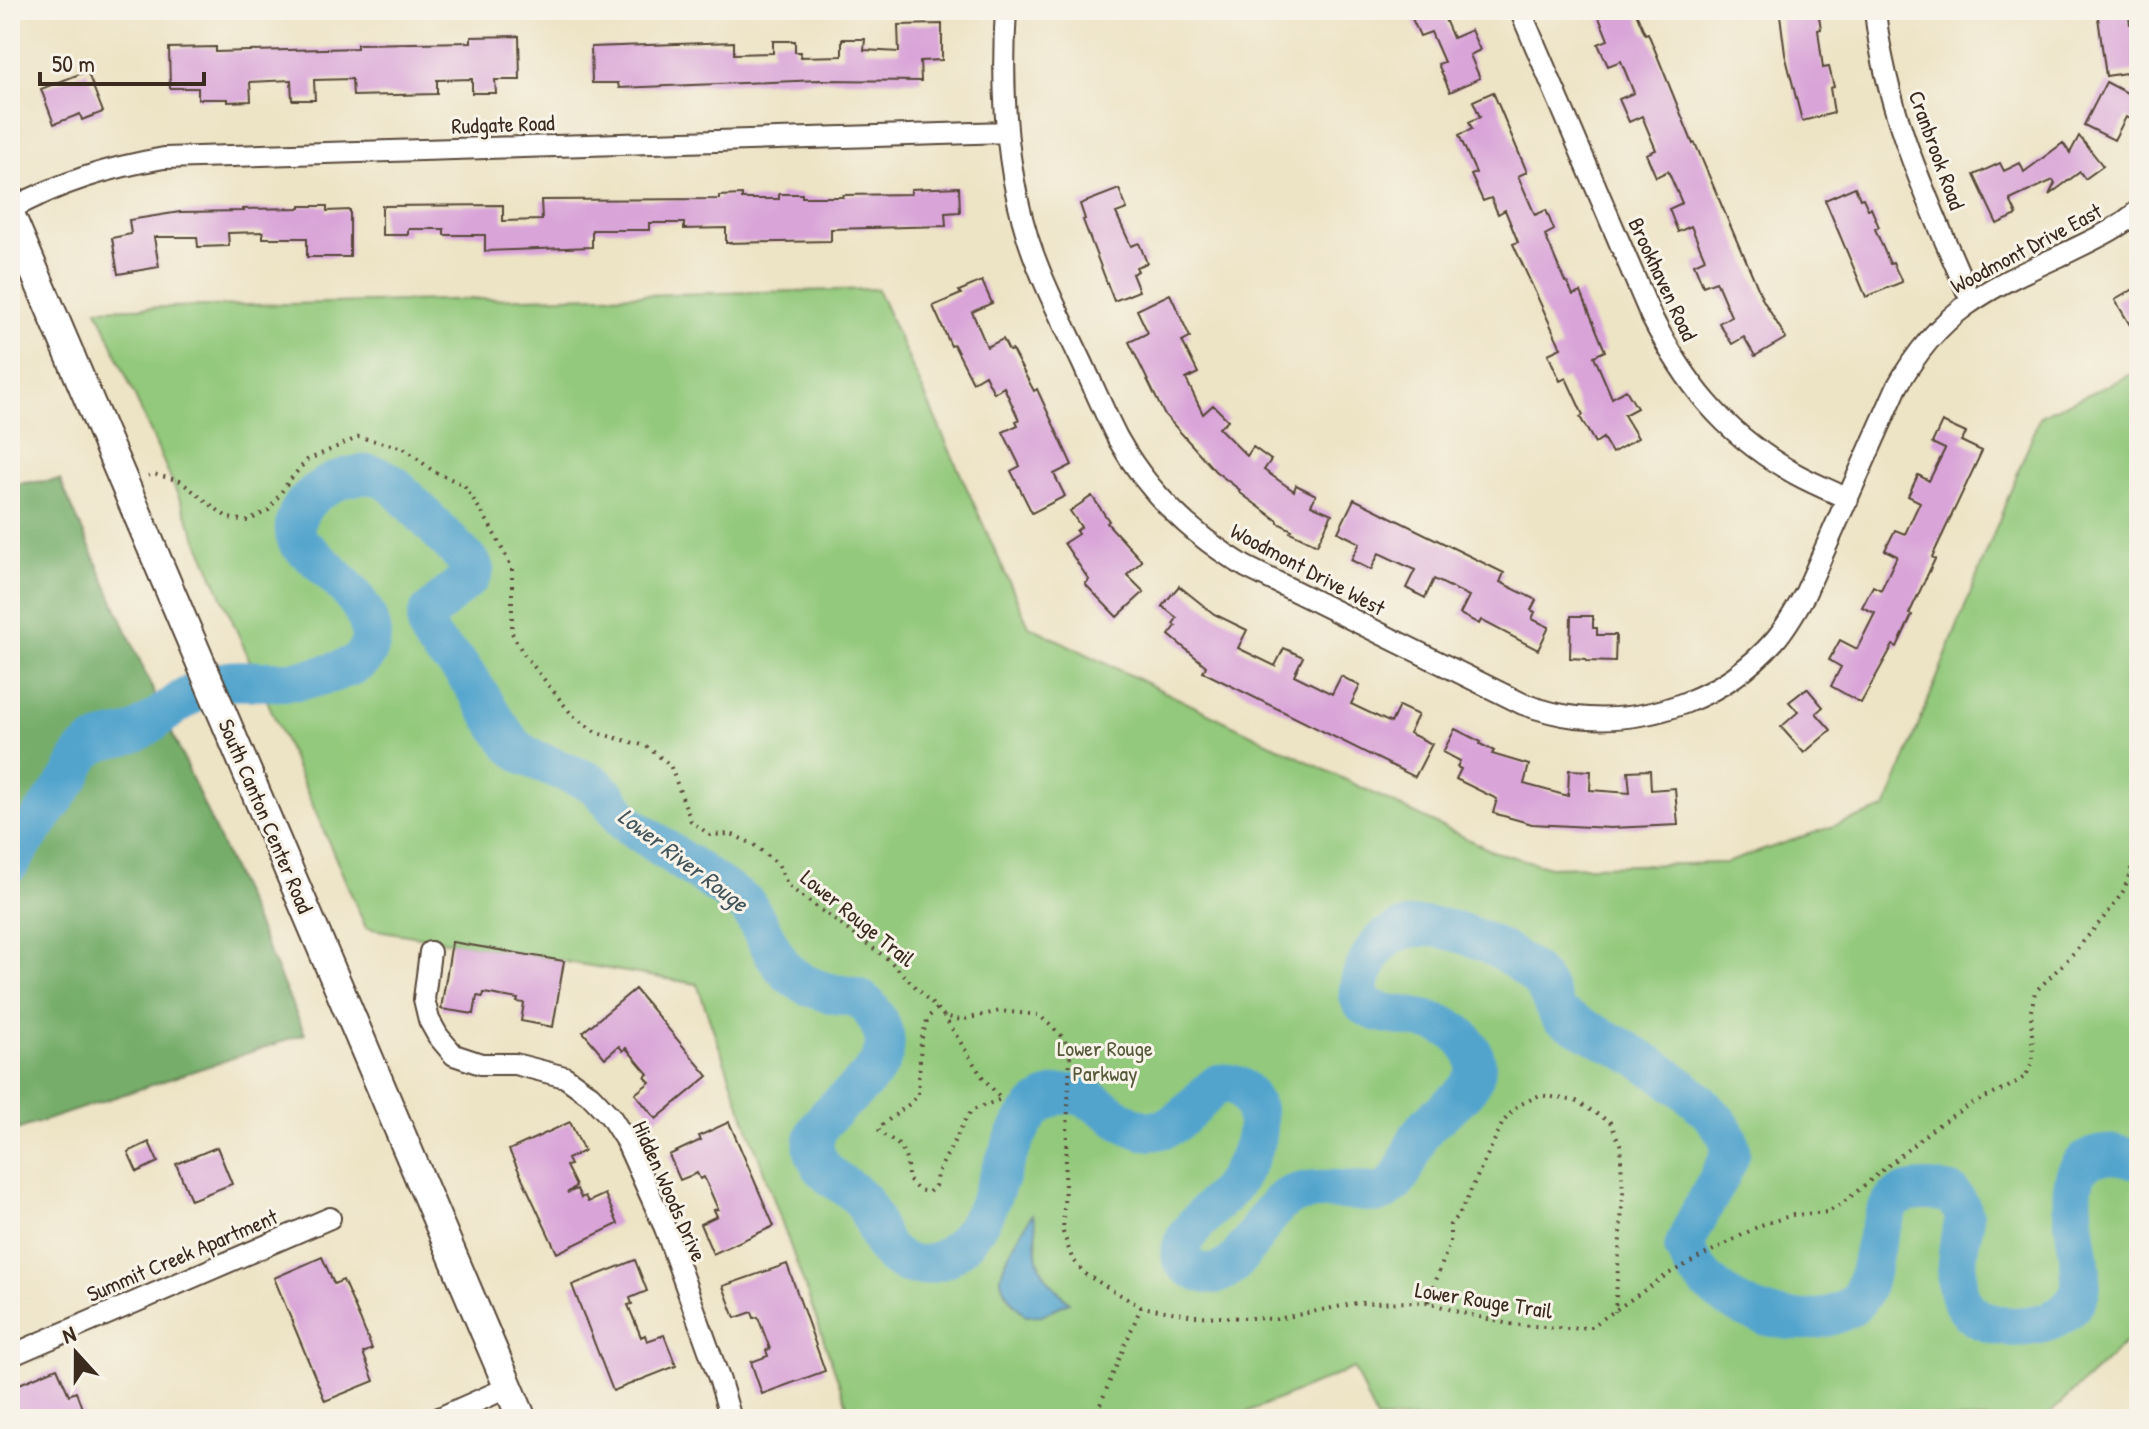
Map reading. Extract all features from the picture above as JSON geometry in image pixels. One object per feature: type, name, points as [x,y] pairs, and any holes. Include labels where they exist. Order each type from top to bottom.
[{"type":"main road","name":"South Canton Center Road","points":[[10,211],[522,1419]]},
{"type":"street","name":"Woodmont Drive West","points":[[1006,10],[1004,86],[1007,132],[1019,209],[1044,281],[1117,438],[1137,469],[1159,498],[1200,536],[1246,567],[1523,704],[1575,717],[1629,717],[1681,705],[1723,684],[1759,656],[1789,621],[1805,594],[1848,499]]},
{"type":"street","name":"Brookhaven Road","points":[[1520,10],[1670,354],[1722,420],[1788,470],[1848,499]]},
{"type":"street","name":"Cranbrook Road","points":[[1875,10],[1886,77],[1905,140],[1971,301]]},
{"type":"street","name":"Rudgate Road","points":[[10,211],[36,195],[82,176],[164,158],[1007,132]]},
{"type":"street","name":"Woodmont Drive East","points":[[1848,499],[1897,387],[1911,361],[1936,330],[1971,301],[2005,281],[2102,236],[2139,210]]},
{"type":"street","name":"Hidden Woods Drive","points":[[430,952],[424,999],[429,1020],[454,1055],[481,1064],[515,1064],[565,1077],[590,1095],[610,1116],[626,1141],[665,1228],[731,1419]]},
{"type":"street","name":"Summit Creek Apartment","points":[[10,1356],[330,1218]]},
{"type":"street","points":[[437,1419],[509,1387]]},
{"type":"path","name":"Lower Rouge Trail","points":[[126,484],[153,474],[180,481],[228,518],[248,521],[269,510],[307,460],[359,437],[404,448],[433,471],[464,485],[512,568],[512,633],[523,653],[573,716],[597,733],[646,746],[670,765],[691,821],[710,835],[731,834],[753,844],[778,864],[788,886],[889,960],[944,1016],[961,1020],[1000,1011],[1039,1015],[1064,1038],[1070,1058],[1063,1232],[1072,1258],[1085,1274],[1141,1307],[1195,1316],[1277,1319],[1357,1303],[1428,1302],[1509,1324],[1569,1329],[1591,1327],[1668,1274],[1761,1225],[1793,1215],[1828,1212],[1935,1127],[1969,1105],[2026,1076],[2033,1059],[2031,1011],[2035,992],[2111,909],[2124,890],[2139,846]]},
{"type":"path","points":[[937,1009],[928,1017],[921,1041],[918,1094],[878,1128],[882,1135],[896,1142],[904,1152],[908,1179],[918,1190],[929,1192],[935,1186],[937,1174],[967,1117],[973,1110],[1001,1099],[981,1075],[944,1016]]},
{"type":"path","points":[[1428,1302],[1450,1242],[1450,1225],[1461,1211],[1503,1122],[1517,1106],[1540,1095],[1576,1101],[1599,1115],[1610,1122],[1620,1144],[1623,1193],[1615,1312]]},
{"type":"path","points":[[1094,1419],[1141,1307]]},
{"type":"green space","name":"Lower Rouge Parkway","points":[[877,289],[1029,626],[1492,851],[1550,867],[1726,863],[1886,808],[2040,416],[2139,371],[2139,1330],[2044,1419],[1376,1419],[1354,1368],[1230,1419],[852,1419],[697,984],[366,928],[97,309]]},
{"type":"green space","points":[[60,480],[305,1034],[10,1132],[10,484]]},
{"type":"water","points":[[1032,1214],[1041,1268],[1069,1302],[1042,1315],[1026,1316],[1007,1295],[1001,1279],[1008,1256]]},
{"type":"building","points":[[1408,10],[1441,10],[1453,38],[1471,30],[1480,50],[1470,55],[1480,78],[1450,92],[1438,64],[1444,62],[1431,32],[1420,36]]},
{"type":"building","points":[[1596,10],[1635,10],[1645,34],[1648,33],[1693,144],[1763,300],[1786,338],[1755,356],[1744,337],[1732,344],[1719,323],[1731,316],[1716,281],[1703,286],[1694,264],[1705,259],[1691,226],[1678,232],[1669,209],[1682,203],[1668,171],[1656,177],[1646,154],[1656,150],[1642,116],[1629,122],[1619,99],[1634,93],[1621,61],[1608,66],[1598,44],[1608,40]]},
{"type":"building","points":[[1818,10],[1823,68],[1829,67],[1834,87],[1830,88],[1834,113],[1802,121],[1785,54],[1780,15]]},
{"type":"building","points":[[2097,10],[2128,10],[2130,24],[2139,23],[2139,45],[2136,45],[2139,71],[2106,76]]},
{"type":"building","points":[[942,24],[942,60],[920,61],[921,81],[820,80],[619,88],[618,83],[592,83],[591,47],[734,42],[734,54],[773,53],[773,41],[795,41],[795,52],[801,52],[800,57],[842,56],[842,39],[865,39],[864,50],[899,52],[898,25]]},
{"type":"building","points":[[519,36],[520,80],[495,80],[496,93],[472,93],[472,79],[437,80],[437,94],[353,96],[352,79],[314,80],[315,100],[292,100],[291,80],[250,82],[251,101],[198,99],[198,88],[170,88],[169,48],[216,47],[216,52],[357,48],[357,44],[471,42],[471,37]]},
{"type":"building","points":[[87,71],[103,112],[82,120],[80,114],[54,124],[41,89]]},
{"type":"building","points":[[2106,82],[2139,99],[2139,111],[2134,121],[2126,117],[2114,140],[2084,125]]},
{"type":"building","points":[[1493,92],[1527,172],[1518,176],[1535,215],[1546,210],[1554,230],[1545,235],[1573,295],[1581,292],[1605,351],[1594,356],[1612,398],[1626,390],[1637,408],[1624,415],[1638,438],[1612,453],[1603,438],[1595,443],[1580,417],[1583,415],[1566,378],[1560,381],[1548,354],[1561,348],[1513,244],[1518,242],[1505,210],[1498,214],[1491,198],[1483,201],[1471,175],[1476,173],[1459,135],[1472,129],[1469,122],[1480,117],[1473,101]]},
{"type":"building","points":[[2079,136],[2103,166],[2085,179],[2080,172],[2049,195],[2055,183],[2053,180],[2010,200],[2017,215],[1997,224],[1974,175],[2000,163],[2004,171],[2020,163],[2024,172],[2063,143],[2070,153]]},
{"type":"building","points":[[959,187],[960,212],[945,213],[946,226],[831,229],[831,241],[726,243],[726,228],[684,229],[684,223],[649,223],[649,230],[592,230],[592,247],[485,251],[485,235],[444,235],[444,229],[408,229],[408,235],[382,235],[382,206],[503,205],[503,221],[542,220],[541,200],[719,199],[719,196],[742,195],[742,199],[779,199],[779,194],[843,197],[911,194],[911,189]]},
{"type":"building","points":[[1855,187],[1860,199],[1863,198],[1868,209],[1871,208],[1879,227],[1875,229],[1890,264],[1893,263],[1902,282],[1866,297],[1825,200]]},
{"type":"building","points":[[1119,189],[1127,209],[1116,213],[1131,246],[1139,243],[1147,263],[1136,267],[1138,271],[1132,274],[1139,291],[1114,301],[1083,220],[1080,204]]},
{"type":"building","points":[[327,206],[327,211],[350,210],[350,257],[307,257],[307,238],[263,238],[263,232],[228,233],[229,246],[198,247],[197,237],[154,237],[159,267],[118,274],[112,238],[131,234],[129,220],[180,212]]},
{"type":"building","points":[[982,281],[992,303],[972,312],[987,347],[1003,339],[1009,351],[1012,350],[1034,391],[1037,389],[1072,465],[1054,474],[1065,496],[1032,513],[1011,471],[1020,466],[1003,432],[1018,425],[1016,421],[1019,420],[1004,387],[994,393],[985,375],[973,382],[954,345],[951,346],[933,306]]},
{"type":"building","points":[[2139,286],[2139,340],[2115,300]]},
{"type":"building","points":[[1170,294],[1190,337],[1182,341],[1198,373],[1186,379],[1203,414],[1213,405],[1228,420],[1219,428],[1247,456],[1253,447],[1271,460],[1264,470],[1294,491],[1296,485],[1316,495],[1311,505],[1332,514],[1317,545],[1290,532],[1292,530],[1278,523],[1239,492],[1215,471],[1164,414],[1129,342],[1148,333],[1137,310]]},
{"type":"building","points":[[1942,422],[1966,433],[1961,441],[1982,451],[1932,557],[1935,559],[1897,647],[1893,645],[1861,703],[1831,686],[1841,667],[1829,660],[1840,640],[1857,649],[1875,613],[1862,607],[1873,586],[1881,590],[1897,556],[1885,550],[1895,530],[1905,534],[1920,502],[1908,496],[1918,475],[1929,481],[1945,449],[1932,443]]},
{"type":"building","points":[[1092,496],[1109,521],[1107,523],[1142,561],[1127,575],[1144,592],[1117,617],[1085,584],[1089,580],[1064,543],[1078,534],[1076,531],[1081,527],[1070,511]]},
{"type":"building","points":[[1354,499],[1504,573],[1500,582],[1536,600],[1531,610],[1535,612],[1532,619],[1549,627],[1538,650],[1481,620],[1479,624],[1460,614],[1469,596],[1434,579],[1425,598],[1406,588],[1415,570],[1379,553],[1371,570],[1351,560],[1360,543],[1338,532]]},
{"type":"building","points":[[1179,586],[1214,614],[1247,630],[1238,648],[1275,666],[1284,648],[1303,657],[1294,675],[1332,694],[1341,676],[1360,686],[1351,704],[1391,723],[1399,706],[1418,715],[1409,733],[1432,744],[1415,777],[1203,672],[1206,666],[1169,635],[1176,626],[1173,624],[1177,618],[1162,606]]},
{"type":"building","points":[[1571,616],[1593,616],[1593,628],[1597,628],[1597,635],[1616,635],[1615,662],[1570,658]]},
{"type":"building","points":[[1807,688],[1823,707],[1816,713],[1831,730],[1804,753],[1781,727],[1798,712],[1789,702]]},
{"type":"building","points":[[1455,729],[1481,742],[1494,751],[1492,754],[1529,765],[1524,784],[1568,796],[1569,770],[1591,771],[1590,790],[1630,793],[1628,771],[1650,770],[1651,790],[1675,788],[1678,825],[1610,828],[1532,824],[1493,813],[1497,799],[1456,779],[1461,769],[1457,767],[1460,761],[1443,752]]},
{"type":"building","points":[[452,942],[564,961],[553,1027],[521,1021],[524,1003],[517,1002],[518,999],[484,993],[483,997],[477,996],[474,1014],[441,1009]]},
{"type":"building","points":[[635,989],[708,1076],[656,1119],[635,1094],[650,1082],[645,1077],[648,1074],[626,1048],[623,1051],[619,1046],[605,1058],[583,1032]]},
{"type":"building","points":[[570,1122],[584,1151],[567,1159],[570,1165],[566,1166],[576,1186],[567,1193],[577,1189],[581,1198],[585,1196],[588,1202],[605,1194],[618,1224],[557,1253],[509,1150]]},
{"type":"building","points":[[729,1122],[774,1226],[713,1254],[700,1224],[717,1216],[714,1210],[718,1209],[704,1177],[700,1179],[697,1173],[680,1180],[669,1155]]},
{"type":"building","points":[[149,1142],[158,1162],[137,1172],[128,1152]]},
{"type":"building","points":[[217,1147],[232,1184],[191,1200],[176,1164]]},
{"type":"building","points":[[322,1257],[334,1284],[343,1280],[360,1319],[372,1349],[363,1353],[374,1381],[325,1401],[274,1278]]},
{"type":"building","points":[[635,1260],[647,1291],[630,1298],[632,1304],[628,1305],[641,1337],[645,1335],[647,1341],[664,1335],[676,1366],[613,1391],[572,1285]]},
{"type":"building","points":[[787,1264],[825,1371],[762,1394],[751,1362],[768,1356],[766,1350],[770,1349],[758,1317],[754,1318],[752,1312],[735,1318],[723,1286]]},
{"type":"building","points":[[57,1368],[69,1395],[76,1392],[86,1419],[21,1419],[10,1388]]},
{"type":"waterway","name":"Lower River Rouge","points":[[10,863],[70,778],[82,755],[95,744],[134,733],[193,693],[212,684],[234,680],[308,679],[347,668],[363,658],[371,637],[368,621],[349,590],[297,541],[295,527],[306,503],[329,484],[344,478],[371,475],[394,485],[472,565],[474,570],[471,576],[429,613],[428,628],[436,645],[465,673],[515,747],[528,757],[593,783],[625,822],[746,904],[778,960],[796,979],[829,993],[859,999],[872,1011],[881,1027],[885,1047],[879,1064],[821,1124],[814,1139],[816,1156],[830,1175],[865,1204],[884,1245],[903,1262],[917,1265],[932,1263],[946,1257],[964,1242],[983,1215],[1023,1124],[1040,1104],[1059,1095],[1075,1094],[1090,1099],[1131,1126],[1146,1130],[1162,1129],[1178,1121],[1218,1084],[1236,1086],[1246,1093],[1257,1120],[1250,1155],[1231,1187],[1190,1231],[1183,1244],[1181,1255],[1187,1265],[1203,1273],[1216,1274],[1228,1268],[1278,1205],[1288,1197],[1320,1190],[1379,1193],[1387,1189],[1404,1169],[1425,1128],[1469,1086],[1476,1067],[1471,1050],[1457,1033],[1426,1020],[1378,1011],[1367,1007],[1360,999],[1363,973],[1385,939],[1405,930],[1428,927],[1478,939],[1502,951],[1542,983],[1560,1016],[1650,1065],[1706,1108],[1720,1124],[1728,1140],[1730,1154],[1684,1248],[1706,1280],[1720,1292],[1736,1303],[1771,1317],[1809,1320],[1848,1308],[1858,1299],[1865,1286],[1877,1238],[1890,1205],[1906,1194],[1929,1191],[1951,1194],[1963,1212],[1957,1267],[1963,1304],[1982,1320],[1998,1325],[2013,1327],[2044,1323],[2068,1309],[2080,1290],[2072,1194],[2075,1177],[2083,1163],[2109,1155],[2139,1161]]}]
